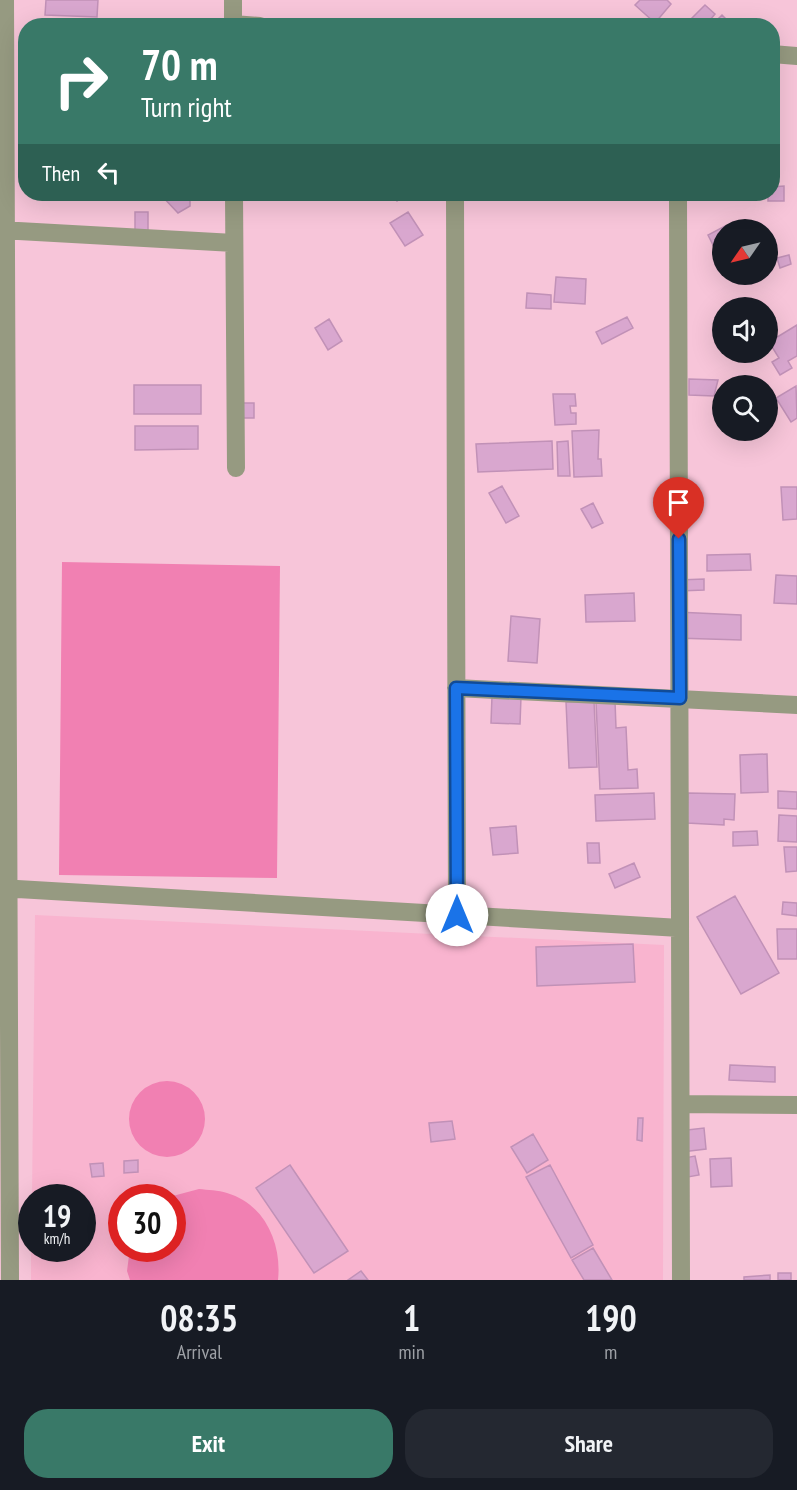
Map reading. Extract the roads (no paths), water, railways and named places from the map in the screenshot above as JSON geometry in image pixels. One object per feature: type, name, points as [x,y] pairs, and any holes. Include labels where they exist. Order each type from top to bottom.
[{"type":"street","points":[[5,0],[4,888],[10,1280]]},
{"type":"street","points":[[232,0],[233,18]]},
{"type":"street","points":[[780,55],[797,56]]},
{"type":"street","points":[[234,201],[236,468]]},
{"type":"street","points":[[455,201],[457,915]]},
{"type":"street","points":[[678,201],[681,1280]]},
{"type":"street","points":[[3,231],[234,243]]},
{"type":"street","points":[[456,688],[797,705]]},
{"type":"street","points":[[4,888],[680,928]]},
{"type":"street","points":[[681,1104],[797,1105]]}]
